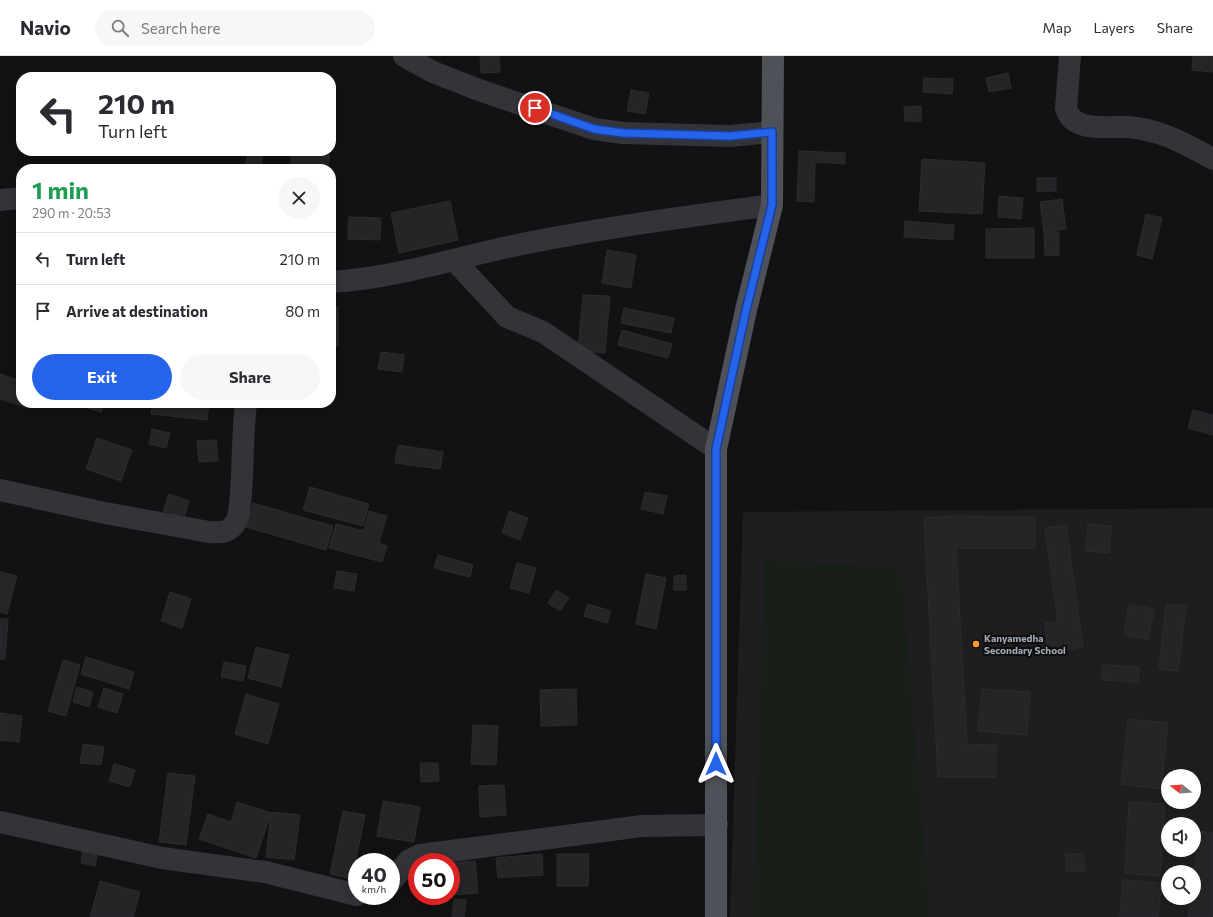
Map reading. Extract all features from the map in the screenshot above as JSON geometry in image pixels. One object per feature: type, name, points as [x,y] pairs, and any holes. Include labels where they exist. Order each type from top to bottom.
[{"type":"main road","points":[[716,917],[716,449],[746,310],[772,205],[773,56]]},
{"type":"street","points":[[404,56],[433,72],[479,90],[594,129],[623,133],[730,136],[772,132]]},
{"type":"street","points":[[1070,56],[1066,108],[1067,114],[1076,121],[1086,126],[1129,127],[1163,134],[1192,147],[1213,160]]},
{"type":"street","points":[[0,200],[16,198]]},
{"type":"street","points":[[336,282],[381,277],[526,244],[652,221],[772,205]]},
{"type":"street","points":[[454,260],[507,317],[542,332],[716,449]]},
{"type":"street","points":[[0,490],[105,513],[208,532],[222,533],[228,530],[237,519],[241,494],[245,408]]},
{"type":"street","points":[[0,822],[162,858],[265,872],[348,893]]},
{"type":"street","points":[[400,871],[409,860],[420,855],[642,826],[717,825]]},
{"type":"shaded area","name":"Kanyamedha Secondary School","points":[[1213,508],[1213,861],[1211,917],[730,917],[743,512]]},
{"type":"shaded area","points":[[765,560],[901,568],[930,917],[753,917]]},
{"type":"building","points":[[480,56],[499,56],[500,72],[481,73]]},
{"type":"building","points":[[1193,56],[1213,56],[1213,72],[1192,70]]},
{"type":"building","points":[[1008,73],[1011,88],[989,92],[986,78]]},
{"type":"building","points":[[924,78],[953,79],[952,94],[923,92]]},
{"type":"building","points":[[631,90],[649,93],[645,114],[627,111]]},
{"type":"building","points":[[921,106],[921,121],[905,121],[904,107]]},
{"type":"building","points":[[799,151],[845,153],[845,164],[815,162],[814,202],[797,201]]},
{"type":"building","points":[[248,156],[263,156],[261,164],[245,164]]},
{"type":"building","points":[[292,156],[329,156],[328,164],[291,164]]},
{"type":"building","points":[[922,159],[985,163],[982,214],[919,211]]},
{"type":"building","points":[[1037,178],[1056,178],[1056,191],[1037,191]]},
{"type":"building","points":[[999,196],[1023,198],[1021,219],[998,217]]},
{"type":"building","points":[[1062,199],[1066,229],[1044,232],[1040,202]]},
{"type":"building","points":[[450,201],[458,240],[399,253],[391,213]]},
{"type":"building","points":[[1146,214],[1162,218],[1152,259],[1137,255]]},
{"type":"building","points":[[349,217],[381,218],[380,240],[348,239]]},
{"type":"building","points":[[905,221],[954,225],[953,240],[904,237]]},
{"type":"building","points":[[1034,228],[1034,258],[986,258],[986,229]]},
{"type":"building","points":[[1044,232],[1059,232],[1059,255],[1045,256]]},
{"type":"building","points":[[607,250],[636,255],[631,288],[602,283]]},
{"type":"building","points":[[583,295],[610,296],[605,353],[578,351]]},
{"type":"building","points":[[336,307],[338,307],[338,346],[336,346]]},
{"type":"building","points":[[624,308],[674,318],[671,333],[621,323]]},
{"type":"building","points":[[622,330],[672,344],[668,358],[618,345]]},
{"type":"building","points":[[381,352],[404,355],[402,372],[378,369]]},
{"type":"building","points":[[0,374],[16,379],[16,404],[0,399]]},
{"type":"building","points":[[88,408],[102,408],[101,412]]},
{"type":"building","points":[[152,408],[208,408],[207,420],[151,414]]},
{"type":"building","points":[[1193,410],[1213,415],[1213,435],[1188,428]]},
{"type":"building","points":[[152,429],[170,433],[166,448],[149,444]]},
{"type":"building","points":[[97,438],[132,450],[121,481],[86,469]]},
{"type":"building","points":[[216,440],[218,461],[199,462],[197,441]]},
{"type":"building","points":[[398,445],[443,452],[440,469],[395,463]]},
{"type":"building","points":[[310,487],[369,504],[363,526],[303,510]]},
{"type":"building","points":[[645,492],[667,496],[663,514],[641,509]]},
{"type":"building","points":[[169,494],[189,501],[184,518],[163,511]]},
{"type":"building","points":[[253,503],[333,526],[326,550],[246,527]]},
{"type":"building","points":[[369,511],[387,516],[379,543],[387,546],[382,562],[329,548],[336,524],[364,531]]},
{"type":"building","points":[[509,511],[528,518],[520,540],[502,533]]},
{"type":"building","points":[[954,516],[1035,517],[1035,548],[956,548],[967,745],[996,744],[996,777],[938,777],[924,518]]},
{"type":"building","points":[[1088,524],[1111,526],[1109,553],[1086,551]]},
{"type":"building","points":[[1066,525],[1083,647],[1048,652],[1045,623],[1058,622],[1045,528]]},
{"type":"building","points":[[438,555],[473,565],[470,577],[434,568]]},
{"type":"building","points":[[517,563],[536,568],[529,593],[510,588]]},
{"type":"building","points":[[337,571],[357,574],[354,591],[334,588]]},
{"type":"building","points":[[0,572],[17,576],[7,614],[0,612]]},
{"type":"building","points":[[646,574],[666,578],[656,629],[636,624]]},
{"type":"building","points":[[686,575],[686,590],[674,590],[674,576]]},
{"type":"building","points":[[556,590],[569,598],[560,611],[548,603]]},
{"type":"building","points":[[170,592],[191,599],[182,628],[161,621]]},
{"type":"building","points":[[588,604],[611,611],[607,623],[584,616]]},
{"type":"building","points":[[1166,604],[1186,606],[1178,671],[1159,669]]},
{"type":"building","points":[[1129,605],[1154,609],[1148,639],[1124,635]]},
{"type":"building","points":[[0,619],[8,619],[5,659],[0,659]]},
{"type":"building","points":[[256,647],[289,655],[281,687],[248,678]]},
{"type":"building","points":[[86,657],[134,672],[129,689],[81,674]]},
{"type":"building","points":[[63,660],[80,665],[66,716],[48,711]]},
{"type":"building","points":[[224,662],[246,666],[243,681],[221,677]]},
{"type":"building","points":[[1103,665],[1139,667],[1138,682],[1102,680]]},
{"type":"building","points":[[77,687],[93,692],[89,707],[73,702]]},
{"type":"building","points":[[104,688],[123,694],[117,713],[98,707]]},
{"type":"building","points":[[576,689],[577,725],[541,726],[540,690]]},
{"type":"building","points":[[982,689],[1030,692],[1027,735],[978,731]]},
{"type":"building","points":[[246,694],[279,704],[268,744],[235,734]]},
{"type":"building","points":[[0,713],[22,716],[19,742],[0,740]]},
{"type":"building","points":[[1128,719],[1168,723],[1163,769],[1161,769],[1161,789],[1121,784]]},
{"type":"building","points":[[473,725],[498,726],[496,765],[471,764]]},
{"type":"building","points":[[83,744],[104,747],[101,765],[80,763]]},
{"type":"building","points":[[420,763],[438,763],[439,781],[421,782]]},
{"type":"building","points":[[114,764],[135,770],[130,787],[109,781]]},
{"type":"building","points":[[168,773],[195,776],[186,845],[159,842]]},
{"type":"building","points":[[504,785],[506,815],[480,817],[479,786]]},
{"type":"building","points":[[383,801],[420,807],[414,842],[377,836]]},
{"type":"building","points":[[237,802],[271,813],[256,858],[199,839],[208,814],[231,822]]},
{"type":"building","points":[[1129,802],[1161,804],[1161,809],[1165,809],[1164,817],[1161,817],[1160,876],[1125,873]]},
{"type":"building","points":[[343,811],[365,815],[357,853],[348,853],[348,878],[330,874]]},
{"type":"building","points":[[271,812],[300,815],[294,860],[266,857]]},
{"type":"building","points":[[1201,831],[1213,833],[1213,917],[1188,917],[1190,905],[1201,905],[1201,865],[1195,865],[1196,857],[1201,857]]},
{"type":"building","points":[[83,849],[98,851],[95,866],[81,863]]},
{"type":"building","points":[[542,854],[543,875],[498,878],[496,858]]},
{"type":"building","points":[[557,854],[589,854],[588,886],[557,886]]},
{"type":"building","points":[[1066,854],[1084,854],[1084,871],[1066,871]]},
{"type":"building","points":[[475,861],[478,893],[460,894],[460,862]]},
{"type":"building","points":[[1123,880],[1161,883],[1158,917],[1120,917]]},
{"type":"building","points":[[100,881],[140,892],[133,917],[90,917]]},
{"type":"building","points":[[460,900],[466,900],[464,917],[452,917],[453,905],[460,905]]},
{"type":"place","name":"Kanyamedha Secondary School","points":[[976,644]]},
{"type":"route","points":[[535,108],[594,129],[623,133],[730,136],[772,132],[772,205],[746,310],[716,449],[716,764]]}]
